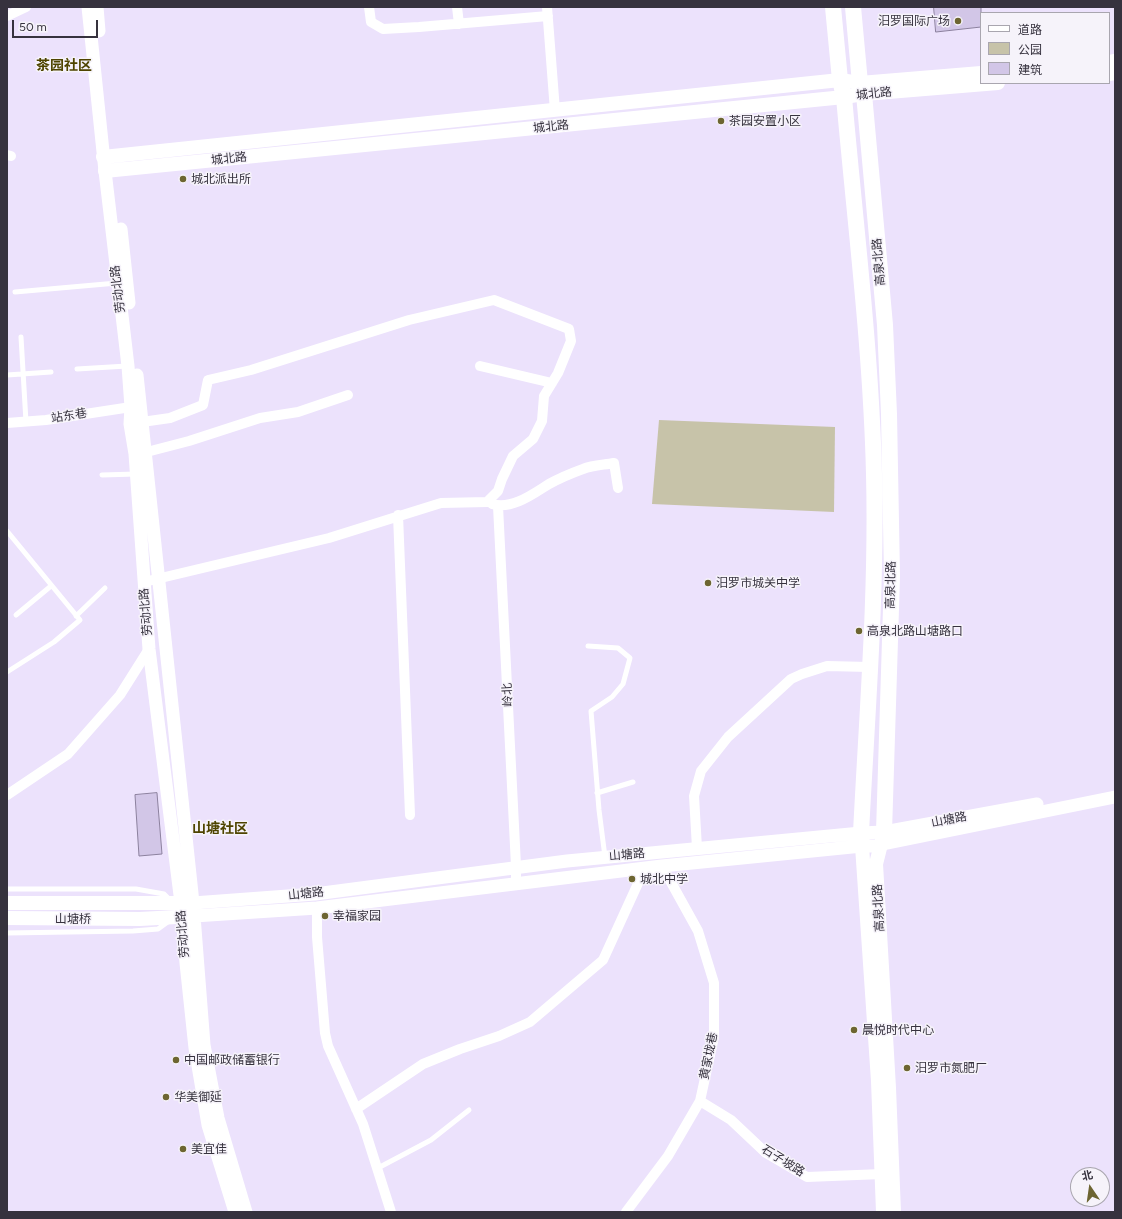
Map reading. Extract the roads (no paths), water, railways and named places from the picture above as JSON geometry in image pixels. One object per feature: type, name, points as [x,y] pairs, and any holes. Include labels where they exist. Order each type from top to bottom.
[{"type":"main road","name":"高泉北路","points":[[833,7],[840,80],[844,97],[869,376],[873,465],[875,564],[862,839],[878,1081],[883,1212]]},
{"type":"main road","name":"高泉北路","points":[[853,7],[885,325],[889,414],[892,576],[882,839],[876,864],[889,1088],[894,1212]]},
{"type":"main road","name":"城北路","points":[[109,171],[844,97],[862,88],[980,73]]},
{"type":"main road","name":"城北路","points":[[108,157],[840,80],[862,88],[980,84]]},
{"type":"main road","name":"山塘桥","points":[[7,903],[138,903]]},
{"type":"main road","name":"山塘路","points":[[138,903],[183,910]]},
{"type":"main road","name":"山塘路","points":[[140,919],[183,910]]},
{"type":"main road","name":"山塘桥","points":[[7,918],[140,919]]},
{"type":"street","points":[[7,16],[26,7]]},
{"type":"street","name":"劳动北路","points":[[88,7],[108,157]]},
{"type":"street","name":"劳动北路","points":[[97,7],[105,96],[117,283],[128,366],[131,407],[136,423]]},
{"type":"street","points":[[369,7],[371,22],[384,29],[459,24],[548,11],[555,111]]},
{"type":"street","points":[[457,7],[459,24]]},
{"type":"street","name":"劳动北路","points":[[109,171],[136,423],[158,578],[195,1048],[207,1117],[235,1212]]},
{"type":"street","points":[[136,423],[170,418],[203,405],[208,380],[251,370],[409,320],[494,300],[568,329],[571,341],[558,373],[544,396],[542,421],[533,439],[514,456],[502,479],[498,491],[486,502]]},
{"type":"street","points":[[480,366],[552,383]]},
{"type":"street","points":[[141,453],[189,441],[260,418],[298,412],[348,395]]},
{"type":"street","name":"站东巷","points":[[7,423],[46,420],[131,407]]},
{"type":"street","name":"劳动北路","points":[[141,453],[137,474],[149,649],[183,910],[204,1045],[218,1118],[246,1212]]},
{"type":"street","points":[[144,582],[329,538],[398,515],[441,503],[486,502],[498,506],[506,505],[530,496],[550,484],[585,468],[614,463],[618,488]]},
{"type":"street","name":"岭北","points":[[498,506],[516,884]]},
{"type":"street","points":[[398,515],[410,815]]},
{"type":"street","points":[[7,795],[68,754],[120,695],[149,649]]},
{"type":"street","points":[[697,848],[694,796],[701,771],[728,737],[791,679],[827,666],[870,667]]},
{"type":"street","name":"山塘路","points":[[882,839],[1115,789]]},
{"type":"street","name":"山塘路","points":[[183,910],[315,894],[516,866],[697,848],[882,839],[1115,797]]},
{"type":"street","name":"山塘路","points":[[183,910],[317,908],[662,866],[862,839]]},
{"type":"street","name":"黄家垅巷","points":[[626,1212],[668,1156],[700,1101],[714,1037],[714,983],[698,931],[662,866]]},
{"type":"street","points":[[356,1109],[423,1064],[460,1049],[499,1036],[530,1022],[536,1017],[603,960],[645,868]]},
{"type":"street","points":[[317,908],[317,937],[325,1033],[328,1046],[364,1124],[391,1212]]},
{"type":"street","name":"石子坡路","points":[[700,1101],[731,1120],[766,1153],[807,1176],[882,1174]]},
{"type":"lane","points":[[15,292],[117,283]]},
{"type":"lane","points":[[21,337],[26,422]]},
{"type":"lane","points":[[77,369],[128,366]]},
{"type":"lane","points":[[7,375],[52,372]]},
{"type":"lane","points":[[102,475],[137,474]]},
{"type":"lane","points":[[7,531],[80,620],[54,642],[7,672]]},
{"type":"lane","points":[[16,615],[52,586]]},
{"type":"lane","points":[[76,616],[105,588]]},
{"type":"lane","points":[[588,646],[618,648],[630,658],[623,684],[612,697],[591,712],[597,793],[605,857]]},
{"type":"lane","points":[[597,793],[633,782]]},
{"type":"lane","points":[[7,889],[136,889],[164,894],[183,910],[158,929],[133,931],[7,933]]},
{"type":"lane","points":[[378,1168],[431,1140],[470,1110]]},
{"type":"place","name":"汨罗国际广场","points":[[958,21]]},
{"type":"place","name":"茶园安置小区","points":[[721,121]]},
{"type":"place","name":"城北派出所","points":[[183,179]]},
{"type":"place","name":"汨罗市城关中学","points":[[708,583]]},
{"type":"place","name":"高泉北路山塘路口","points":[[859,631]]},
{"type":"place","name":"城北中学","points":[[632,879]]},
{"type":"place","name":"幸福家园","points":[[325,916]]},
{"type":"place","name":"晨悦时代中心","points":[[854,1030]]},
{"type":"place","name":"中国邮政储蓄银行","points":[[176,1060]]},
{"type":"place","name":"汨罗市氮肥厂","points":[[907,1068]]},
{"type":"place","name":"华美御延","points":[[166,1097]]},
{"type":"place","name":"美宜佳","points":[[183,1149]]},
{"type":"district","name":"茶园社区","points":[[64,66]]},
{"type":"district","name":"山塘社区","points":[[220,829]]}]
